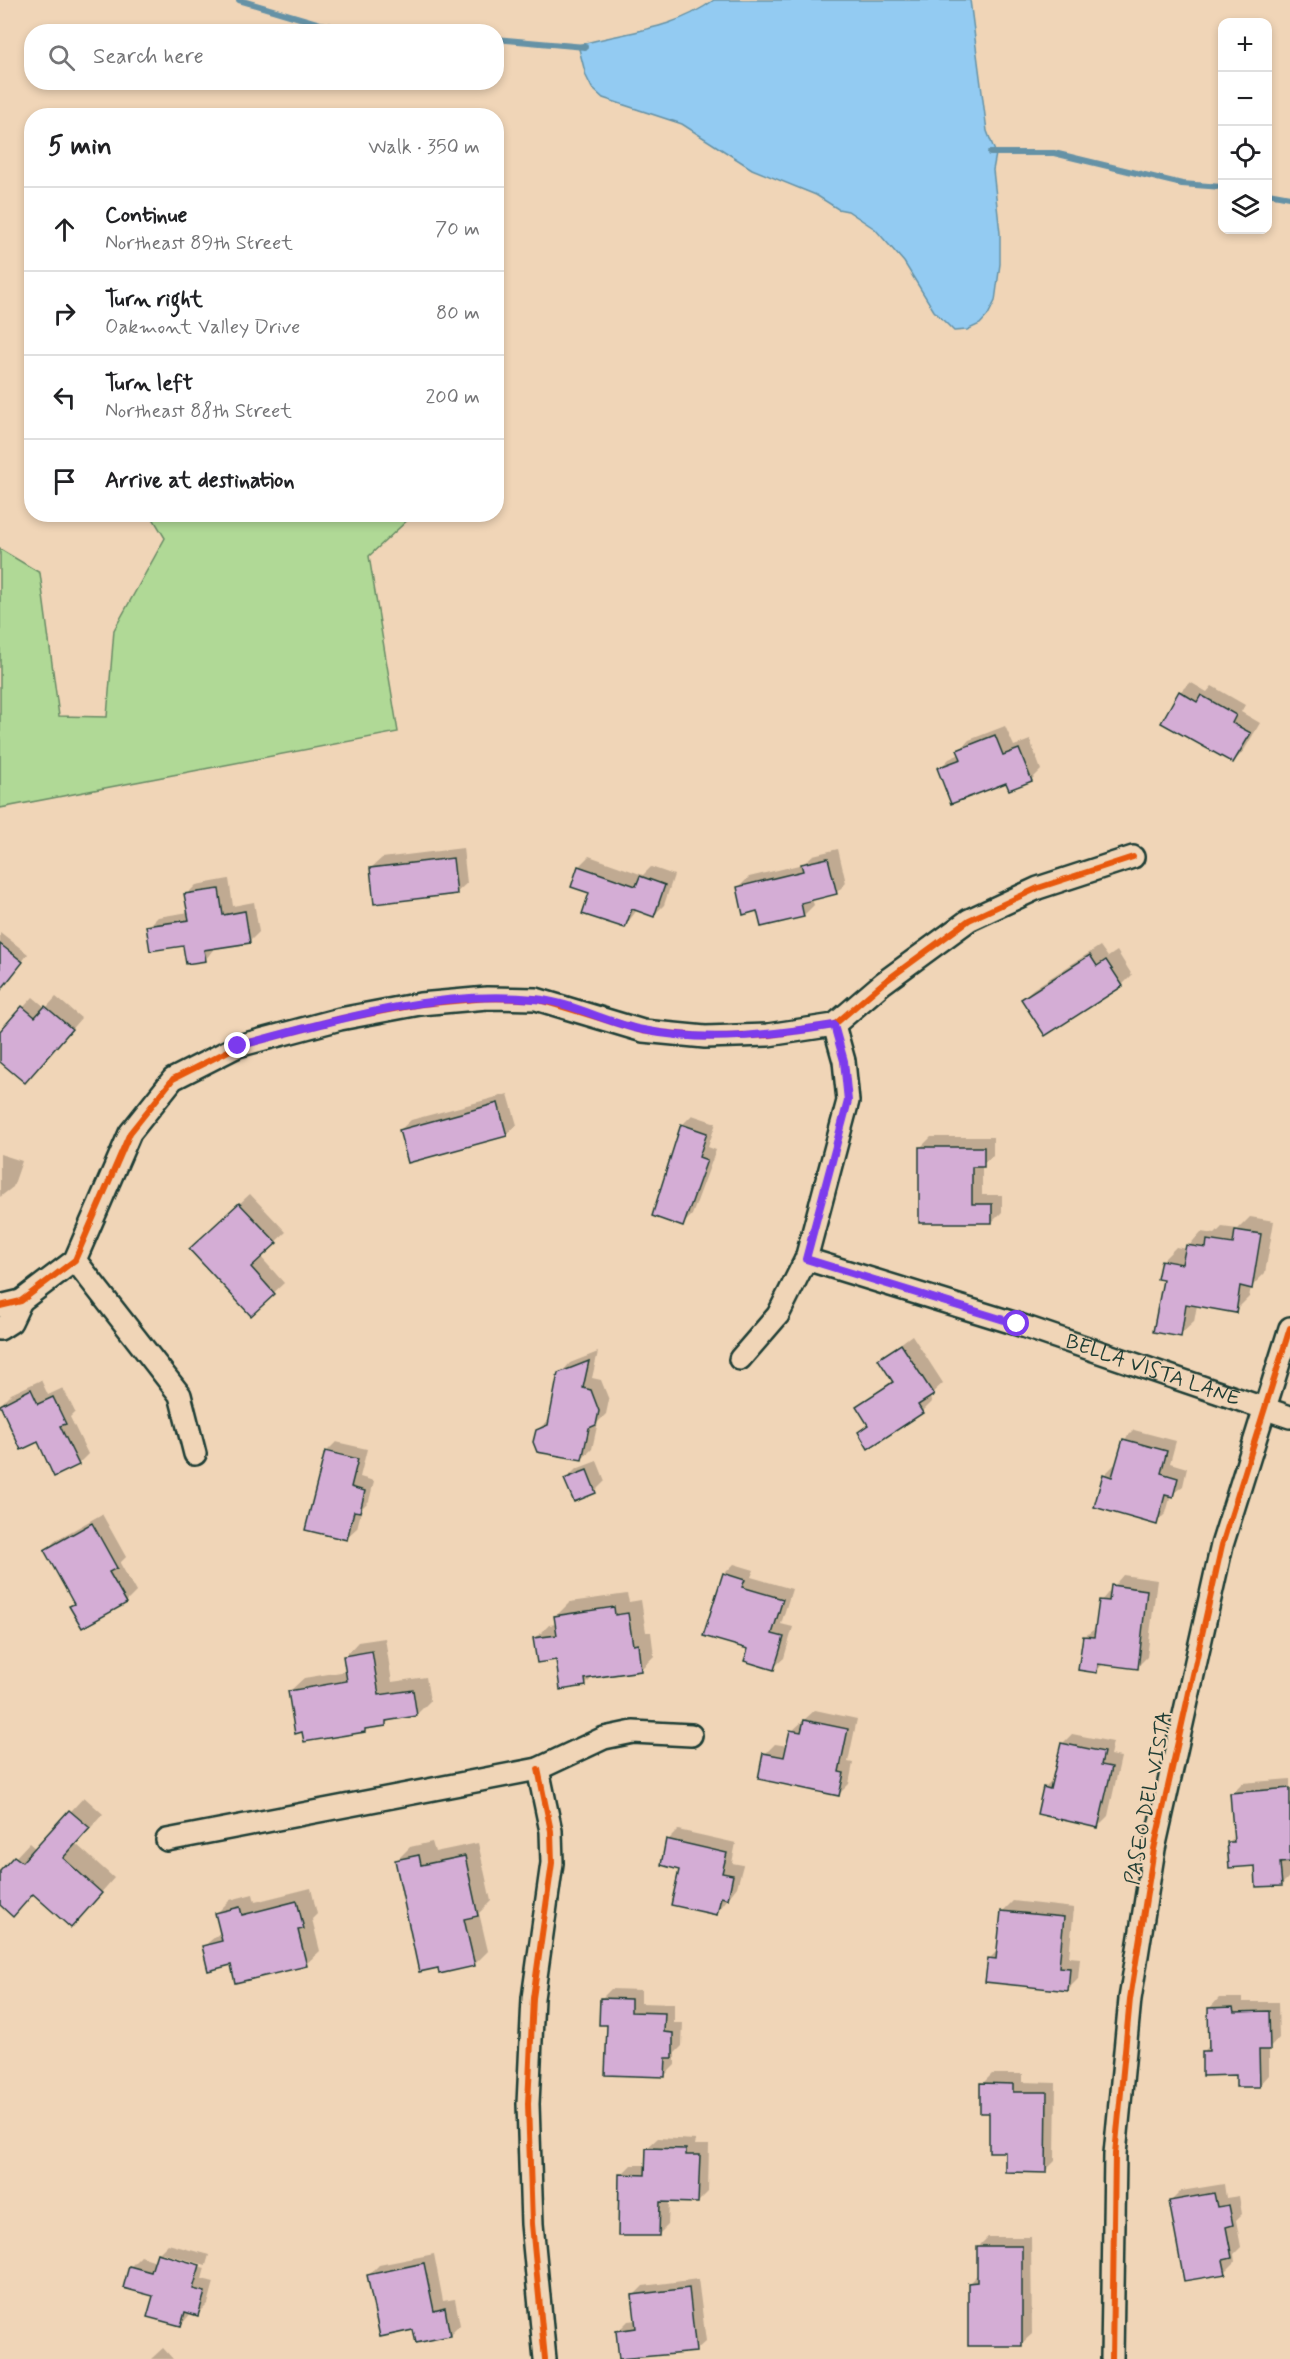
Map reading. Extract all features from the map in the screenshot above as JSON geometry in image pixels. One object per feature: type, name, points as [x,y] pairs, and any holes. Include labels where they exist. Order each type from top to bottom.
[{"type":"street","points":[[0,1306],[21,1300],[75,1260],[130,1133],[174,1080],[238,1046],[340,1019],[420,1004],[487,998],[536,999],[643,1030],[705,1037],[768,1035],[834,1025],[883,984],[969,920],[1038,888],[1133,857]]},
{"type":"street","points":[[740,1359],[778,1315],[806,1259],[848,1101],[844,1061],[834,1025]]},
{"type":"street","name":"BELLA VISTA LANE","points":[[806,1259],[1017,1324],[1290,1417]]},
{"type":"street","points":[[75,1260],[180,1395],[195,1454]]},
{"type":"street","points":[[0,1329],[11,1322],[21,1300]]},
{"type":"street","name":"PASEO DEL VISTA","points":[[1112,2359],[1115,2154],[1130,2000],[1152,1860],[1222,1545],[1263,1408],[1290,1328]]},
{"type":"street","points":[[167,1840],[538,1769],[604,1738],[633,1732],[691,1736]]},
{"type":"street","points":[[538,1769],[551,1831],[552,1863],[533,1998],[528,2104],[532,2224],[545,2359]]},
{"type":"green space","points":[[155,522],[405,522],[369,556],[398,732],[0,808],[0,549],[40,573],[59,716],[107,717],[114,630],[165,538]]},
{"type":"water","points":[[714,0],[970,0],[987,131],[996,154],[993,170],[1000,233],[1000,264],[995,301],[980,324],[967,330],[954,331],[934,311],[904,262],[875,229],[848,211],[838,209],[816,195],[752,169],[682,124],[603,98],[592,88],[586,76],[578,45],[665,24],[682,18]]},
{"type":"building","points":[[1179,691],[1197,702],[1201,695],[1236,715],[1232,723],[1251,733],[1233,763],[1161,723]]},
{"type":"building","points":[[995,735],[1003,755],[1019,749],[1032,781],[1009,790],[1006,783],[951,804],[937,768],[961,759],[957,750]]},
{"type":"building","points":[[453,858],[457,894],[374,904],[370,868]]},
{"type":"building","points":[[828,858],[837,894],[801,903],[804,917],[761,927],[757,911],[743,915],[737,887],[803,871],[801,864]]},
{"type":"building","points":[[578,866],[636,886],[640,876],[665,885],[654,917],[632,909],[625,928],[582,914],[589,893],[571,887]]},
{"type":"building","points":[[219,889],[223,915],[245,911],[250,943],[204,950],[206,961],[186,964],[183,946],[150,951],[146,926],[189,920],[184,894]]},
{"type":"building","points":[[0,944],[23,962],[0,991]]},
{"type":"building","points":[[1090,955],[1097,966],[1106,960],[1123,986],[1045,1036],[1021,999]]},
{"type":"building","points":[[22,1006],[35,1017],[45,1006],[72,1029],[25,1083],[0,1062],[0,1031]]},
{"type":"building","points":[[498,1103],[507,1136],[408,1163],[399,1130]]},
{"type":"building","points":[[681,1124],[707,1133],[699,1157],[707,1160],[683,1227],[652,1216]]},
{"type":"building","points":[[919,1147],[984,1147],[984,1167],[972,1167],[972,1204],[992,1204],[992,1223],[919,1223]]},
{"type":"building","points":[[239,1203],[277,1243],[251,1267],[275,1294],[251,1316],[189,1249]]},
{"type":"building","points":[[1235,1230],[1261,1234],[1252,1289],[1240,1286],[1236,1313],[1186,1304],[1181,1337],[1153,1332],[1163,1280],[1157,1279],[1161,1260],[1182,1264],[1186,1245],[1206,1248],[1207,1240],[1233,1244]]},
{"type":"building","points":[[901,1344],[934,1395],[918,1405],[923,1413],[868,1449],[858,1432],[868,1425],[856,1406],[893,1382],[878,1359]]},
{"type":"building","points":[[589,1361],[583,1388],[591,1390],[599,1411],[596,1425],[589,1428],[582,1460],[537,1452],[533,1442],[536,1430],[548,1425],[558,1373]]},
{"type":"building","points":[[31,1389],[38,1404],[53,1397],[66,1424],[60,1426],[79,1465],[54,1477],[38,1442],[21,1450],[0,1405]]},
{"type":"building","points":[[1123,1439],[1167,1451],[1161,1473],[1178,1478],[1173,1497],[1165,1495],[1157,1525],[1094,1507],[1103,1474],[1112,1477]]},
{"type":"building","points":[[325,1451],[358,1459],[351,1487],[365,1491],[360,1512],[354,1511],[347,1540],[305,1530]]},
{"type":"building","points":[[587,1470],[596,1493],[574,1502],[564,1479]]},
{"type":"building","points":[[92,1523],[117,1568],[109,1572],[127,1603],[82,1628],[69,1606],[74,1604],[44,1550]]},
{"type":"building","points":[[723,1573],[745,1580],[742,1587],[783,1599],[772,1634],[784,1637],[774,1670],[744,1661],[748,1649],[703,1636]]},
{"type":"building","points":[[1111,1585],[1147,1590],[1138,1669],[1098,1664],[1097,1673],[1078,1670],[1083,1636],[1094,1637],[1099,1600],[1109,1601]]},
{"type":"building","points":[[614,1607],[615,1615],[628,1613],[633,1645],[638,1644],[641,1671],[585,1679],[586,1686],[560,1690],[556,1660],[537,1663],[533,1638],[557,1635],[554,1616]]},
{"type":"building","points":[[372,1651],[379,1695],[413,1690],[417,1716],[386,1721],[386,1726],[365,1729],[365,1732],[304,1742],[302,1732],[295,1734],[288,1691],[347,1681],[343,1656]]},
{"type":"building","points":[[804,1720],[848,1729],[839,1772],[844,1773],[839,1796],[758,1779],[763,1753],[784,1757],[790,1730],[801,1732]]},
{"type":"building","points":[[1061,1743],[1104,1752],[1101,1765],[1112,1767],[1098,1828],[1037,1814],[1043,1787],[1050,1789]]},
{"type":"building","points":[[1290,1788],[1290,1862],[1280,1863],[1282,1886],[1256,1887],[1255,1866],[1229,1868],[1227,1842],[1234,1842],[1230,1793]]},
{"type":"building","points":[[69,1810],[90,1828],[63,1858],[102,1893],[71,1928],[33,1894],[13,1917],[0,1905],[0,1871],[14,1856],[22,1862]]},
{"type":"building","points":[[666,1839],[727,1853],[722,1873],[733,1875],[728,1899],[721,1897],[717,1915],[671,1905],[679,1870],[661,1865]]},
{"type":"building","points":[[419,1855],[421,1865],[465,1856],[478,1916],[464,1919],[475,1966],[439,1974],[438,1968],[419,1972],[395,1860]]},
{"type":"building","points":[[297,1901],[304,1929],[298,1930],[307,1966],[235,1983],[231,1965],[208,1971],[202,1946],[222,1941],[215,1913],[240,1907],[242,1915]]},
{"type":"building","points":[[1001,1911],[1064,1917],[1059,1967],[1070,1968],[1068,1991],[985,1982],[988,1958],[996,1959]]},
{"type":"building","points":[[600,1998],[631,1999],[631,2012],[665,2013],[664,2032],[673,2033],[673,2058],[666,2058],[665,2077],[605,2075],[607,2025],[599,2025]]},
{"type":"building","points":[[1233,2007],[1234,2012],[1269,2011],[1270,2050],[1259,2050],[1260,2087],[1236,2087],[1236,2075],[1202,2076],[1202,2051],[1209,2051],[1208,2008]]},
{"type":"building","points":[[980,2083],[1013,2084],[1013,2092],[1047,2092],[1046,2173],[1005,2172],[1005,2152],[989,2152],[989,2113],[980,2113]]},
{"type":"building","points":[[646,2148],[686,2149],[686,2155],[700,2155],[698,2203],[660,2202],[659,2236],[618,2236],[619,2174],[645,2175]]},
{"type":"building","points":[[1214,2193],[1217,2207],[1229,2205],[1233,2225],[1226,2227],[1232,2258],[1223,2260],[1226,2274],[1184,2281],[1169,2201]]},
{"type":"building","points":[[977,2246],[1022,2246],[1022,2346],[968,2346],[968,2283],[977,2282]]},
{"type":"building","points":[[157,2253],[200,2265],[193,2289],[205,2292],[198,2316],[185,2312],[181,2326],[147,2317],[153,2296],[123,2288],[129,2266],[151,2272]]},
{"type":"building","points":[[424,2263],[434,2311],[445,2308],[450,2336],[416,2343],[413,2330],[380,2337],[367,2275]]},
{"type":"building","points":[[689,2288],[696,2352],[619,2359],[616,2331],[636,2328],[632,2295]]},
{"type":"waterway","points":[[239,0],[320,24]]},
{"type":"waterway","points":[[504,40],[585,47]]},
{"type":"waterway","points":[[990,153],[1054,153],[1182,184],[1218,187]]},
{"type":"waterway","points":[[1272,194],[1290,197]]},
{"type":"cycle path","points":[[0,1306],[21,1301],[75,1260],[130,1133],[173,1079],[238,1046],[340,1019],[420,1004],[487,998],[536,999],[643,1031],[705,1037],[768,1035],[834,1025],[883,983],[969,920],[1038,888],[1133,857]]},
{"type":"cycle path","points":[[1112,2359],[1115,2154],[1130,1999],[1154,1849],[1222,1545],[1290,1328]]},
{"type":"cycle path","points":[[538,1769],[551,1831],[552,1863],[533,1998],[528,2104],[532,2224],[545,2359]]},
{"type":"route","points":[[238,1046],[340,1019],[420,1004],[487,998],[536,999],[643,1030],[705,1037],[768,1035],[834,1025],[844,1061],[848,1101],[806,1259],[1017,1324]]}]
